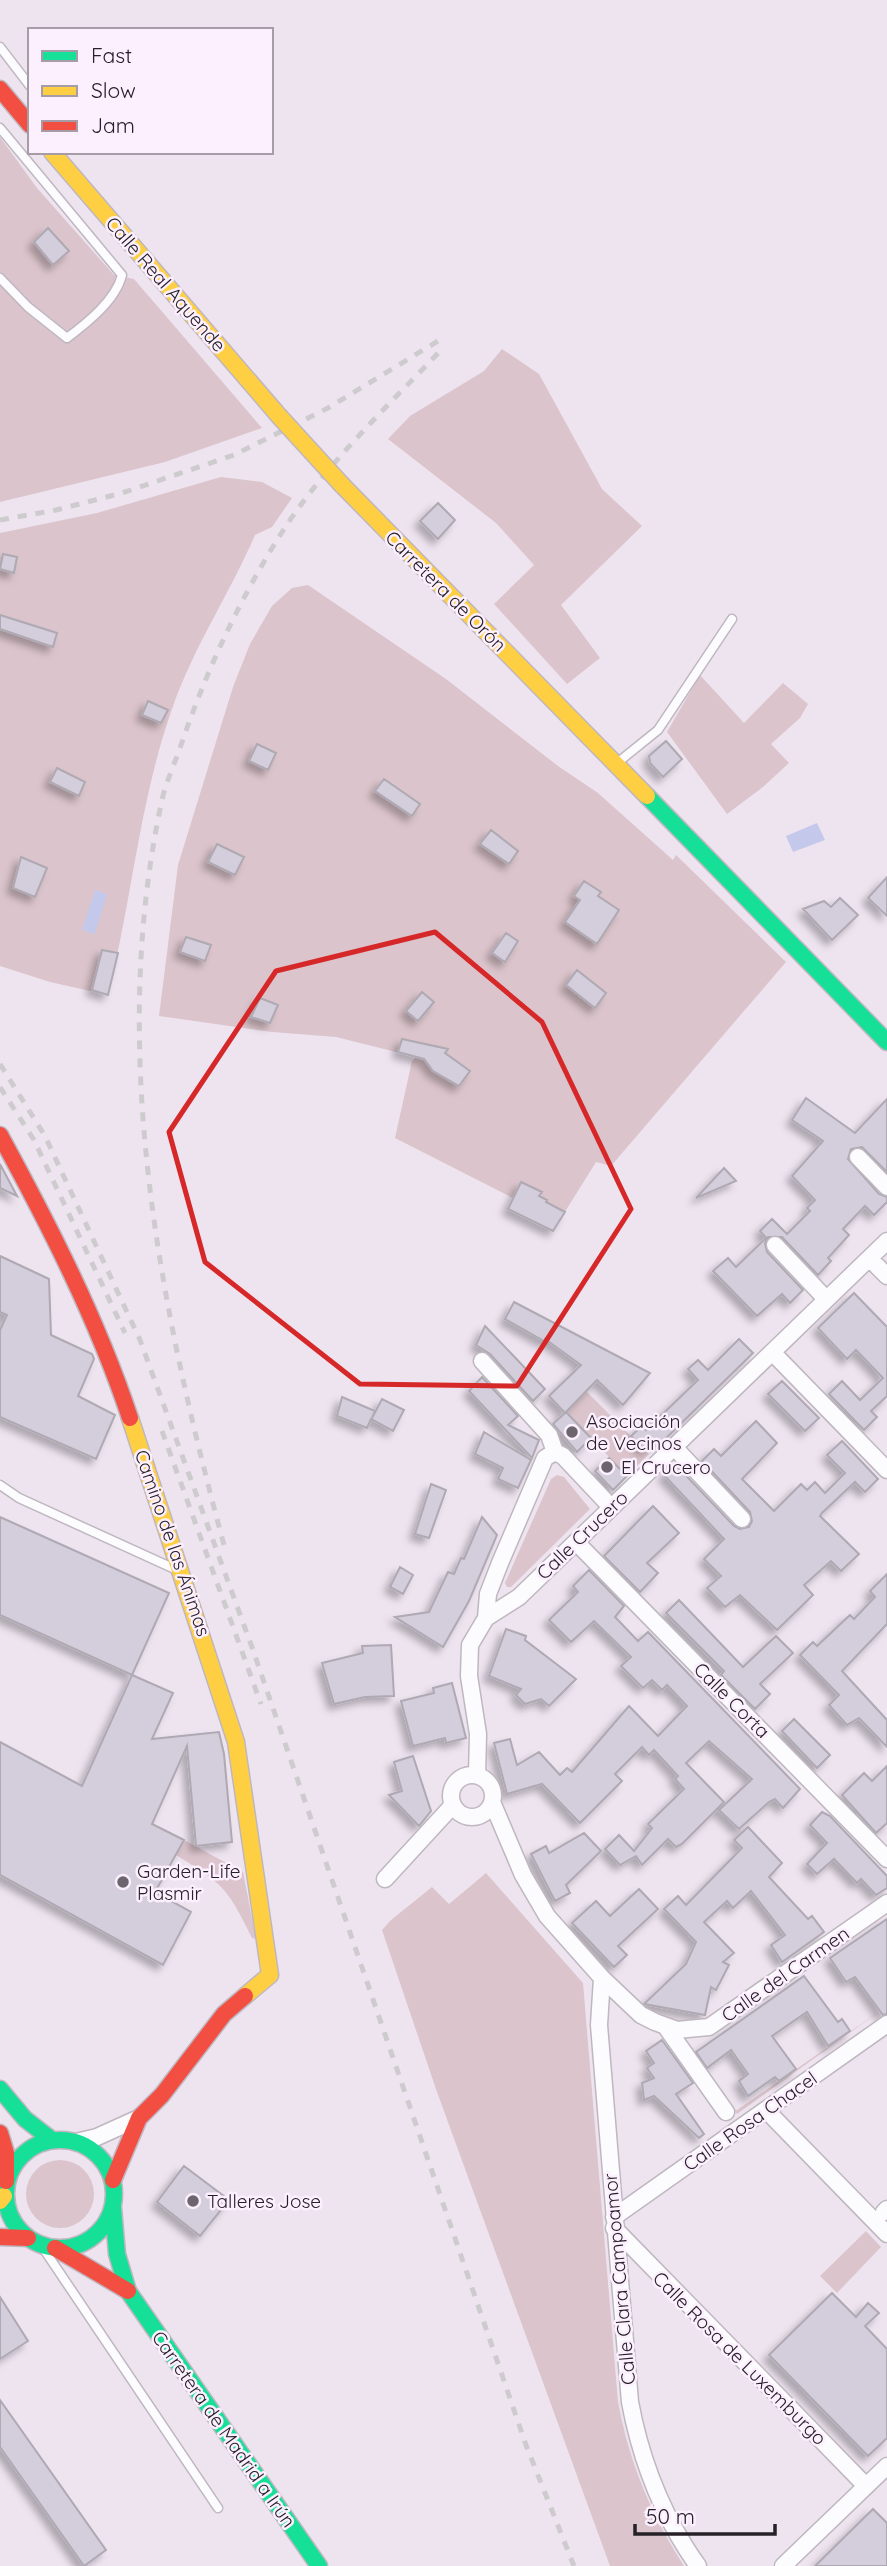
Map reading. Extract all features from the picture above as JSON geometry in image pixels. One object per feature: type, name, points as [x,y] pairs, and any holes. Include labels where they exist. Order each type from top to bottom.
[{"type":"main road","points":[[0,89],[28,123]]},
{"type":"main road","name":"Calle Real Aquende","points":[[57,155],[279,416]]},
{"type":"main road","name":"Carretera de Orón","points":[[279,416],[342,485],[887,1042]]},
{"type":"main road","name":"Camino de las Ánimas","points":[[0,1135],[80,1287],[126,1405],[237,1739],[258,1913],[270,1975],[224,2014],[162,2095],[139,2118]]},
{"type":"main road","points":[[0,2090],[25,2119],[52,2140]]},
{"type":"main road","points":[[0,2237],[41,2244],[87,2242],[103,2227],[113,2208],[113,2180],[139,2118]]},
{"type":"main road","points":[[0,2133],[6,2153],[3,2194],[11,2217],[41,2244]]},
{"type":"main road","points":[[3,2194],[22,2155],[52,2140],[76,2142],[93,2150],[105,2163],[113,2180]]},
{"type":"main road","name":"Carretera de Madrid a Irún","points":[[113,2208],[117,2254],[128,2291],[319,2566]]},
{"type":"main road","name":"Carretera de Madrid a Irún","points":[[41,2244],[128,2291]]},
{"type":"street","points":[[858,1157],[887,1186]]},
{"type":"street","name":"Calle Crucero","points":[[486,1618],[519,1597],[887,1241]]},
{"type":"street","points":[[775,1245],[827,1299]]},
{"type":"street","points":[[772,1352],[887,1470]]},
{"type":"street","points":[[482,1361],[549,1434],[555,1452],[563,1456],[611,1507]]},
{"type":"street","points":[[674,1447],[742,1519]]},
{"type":"street","points":[[477,1775],[478,1734],[467,1661],[470,1645],[486,1618],[488,1594],[545,1458],[555,1452]]},
{"type":"street","name":"Calle Corta","points":[[576,1542],[887,1859]]},
{"type":"street","points":[[385,1879],[453,1805],[454,1785],[463,1776],[477,1775],[489,1782],[492,1802],[523,1875],[547,1916],[602,1978],[641,2015],[671,2028],[726,2112]]},
{"type":"street","points":[[453,1805],[470,1817],[484,1814],[492,1802]]},
{"type":"street","name":"Calle del Carmen","points":[[671,2028],[709,2027],[887,1903]]},
{"type":"street","name":"Calle Clara Campoamor","points":[[602,1978],[599,2025],[626,2373],[638,2437],[661,2502],[698,2566]]},
{"type":"street","name":"Calle Rosa Chacel","points":[[614,2223],[887,2024]]},
{"type":"street","points":[[766,2110],[887,2234]]},
{"type":"street","points":[[76,2142],[97,2137],[139,2118]]},
{"type":"street","name":"Calle Rosa de Luxemburgo","points":[[614,2223],[866,2486]]},
{"type":"street","points":[[783,2566],[887,2466]]},
{"type":"lane","points":[[0,47],[28,83]]},
{"type":"lane","name":"Calle Real Aquende","points":[[0,128],[122,275],[116,290],[83,326],[67,338],[28,307],[0,278]]},
{"type":"lane","points":[[614,765],[657,730],[732,618]]},
{"type":"lane","points":[[0,1485],[19,1499],[183,1573]]},
{"type":"lane","points":[[41,2244],[218,2508]]},
{"type":"highlighted area","points":[[435,932],[542,1022],[631,1209],[517,1386],[360,1384],[205,1262],[169,1132],[276,971]]},
{"type":"shaded area","points":[[0,137],[37,188],[114,275],[134,279],[262,428],[165,462],[0,502]]},
{"type":"shaded area","points":[[502,349],[539,374],[602,489],[642,526],[561,605],[600,658],[567,684],[494,604],[534,565],[496,523],[388,439],[410,416],[484,371]]},
{"type":"shaded area","points":[[221,477],[262,482],[292,498],[272,527],[255,535],[191,664],[172,709],[151,780],[108,995],[50,982],[0,966],[0,533],[97,513]]},
{"type":"shaded area","points":[[308,585],[446,679],[558,766],[598,793],[673,860],[676,855],[786,962],[611,1166],[596,1162],[553,1231],[508,1209],[513,1198],[395,1138],[412,1061],[416,1057],[336,1037],[272,1032],[159,1016],[178,865],[233,687],[250,644],[272,606],[292,588]]},
{"type":"shaded area","points":[[700,675],[744,723],[783,683],[808,704],[800,718],[771,744],[789,763],[727,814],[667,732]]},
{"type":"shaded area","points":[[586,1391],[649,1454],[627,1476],[567,1412]]},
{"type":"shaded area","points":[[557,1475],[564,1477],[590,1509],[511,1587],[507,1587],[505,1583],[551,1479]]},
{"type":"shaded area","points":[[184,1840],[243,1872],[256,1939],[252,1938],[222,1888],[176,1855]]},
{"type":"shaded area","points":[[486,1873],[583,1983],[618,2402],[628,2446],[643,2487],[661,2527],[684,2566],[610,2566],[437,2092],[382,1930],[432,1887],[449,1904]]},
{"type":"shaded area","points":[[880,2011],[737,2114],[733,2109],[737,2110]]},
{"type":"shaded area","points":[[67,2160],[88,2175],[94,2187],[92,2207],[84,2218],[67,2228],[53,2228],[36,2218],[28,2207],[26,2187],[36,2170],[47,2162]]},
{"type":"shaded area","points":[[866,2231],[881,2247],[837,2293],[820,2276]]},
{"type":"water","points":[[817,823],[825,840],[793,852],[786,836]]},
{"type":"water","points":[[95,890],[107,894],[95,934],[82,930]]},
{"type":"building","points":[[48,228],[69,251],[53,265],[34,242]]},
{"type":"building","points":[[438,503],[455,520],[438,539],[420,521]]},
{"type":"building","points":[[3,554],[17,557],[14,573],[0,569]]},
{"type":"building","points":[[0,615],[57,633],[53,647],[0,629]]},
{"type":"building","points":[[148,701],[168,710],[161,723],[142,715]]},
{"type":"building","points":[[666,741],[682,759],[663,777],[650,763],[649,756]]},
{"type":"building","points":[[257,744],[276,753],[268,770],[249,761]]},
{"type":"building","points":[[57,768],[85,782],[79,796],[50,782]]},
{"type":"building","points":[[384,779],[420,804],[412,816],[375,791]]},
{"type":"building","points":[[491,830],[518,851],[509,864],[480,844]]},
{"type":"building","points":[[217,844],[244,857],[235,875],[208,862]]},
{"type":"building","points":[[21,857],[47,868],[35,897],[13,888]]},
{"type":"building","points":[[887,877],[887,916],[868,898]]},
{"type":"building","points":[[584,881],[601,892],[598,896],[619,910],[597,944],[565,922],[580,900],[574,896]]},
{"type":"building","points":[[840,898],[858,915],[832,940],[803,909],[824,901],[831,907]]},
{"type":"building","points":[[506,933],[518,941],[505,962],[492,953]]},
{"type":"building","points":[[186,937],[211,945],[205,961],[180,952]]},
{"type":"building","points":[[102,950],[118,953],[108,995],[92,990]]},
{"type":"building","points":[[577,970],[606,993],[595,1008],[566,985]]},
{"type":"building","points":[[422,992],[434,1002],[418,1021],[406,1011]]},
{"type":"building","points":[[260,998],[278,1005],[270,1023],[251,1017]]},
{"type":"building","points":[[402,1039],[448,1049],[445,1053],[470,1071],[459,1086],[433,1071],[424,1059],[398,1052]]},
{"type":"building","points":[[806,1098],[855,1133],[887,1099],[887,1172],[862,1147],[851,1149],[848,1159],[879,1194],[887,1197],[887,1202],[874,1215],[865,1206],[843,1229],[849,1235],[828,1258],[831,1261],[818,1275],[782,1237],[768,1237],[765,1243],[767,1252],[803,1290],[790,1303],[782,1294],[757,1316],[713,1271],[728,1258],[736,1267],[766,1238],[760,1231],[772,1219],[787,1234],[810,1211],[807,1208],[815,1200],[792,1176],[823,1141],[792,1120]]},
{"type":"building","points":[[0,1164],[17,1196],[0,1188]]},
{"type":"building","points":[[724,1168],[736,1181],[696,1198]]},
{"type":"building","points":[[521,1182],[542,1192],[539,1196],[565,1212],[553,1231],[508,1209]]},
{"type":"building","points":[[0,1256],[49,1279],[51,1335],[92,1354],[94,1359],[78,1396],[115,1415],[96,1459],[0,1417],[0,1330],[7,1315],[0,1312]]},
{"type":"building","points":[[854,1293],[887,1327],[887,1396],[871,1411],[877,1417],[864,1430],[829,1394],[842,1381],[860,1400],[883,1378],[856,1350],[847,1359],[818,1328]]},
{"type":"building","points":[[514,1302],[650,1373],[623,1405],[597,1380],[565,1413],[549,1396],[581,1365],[545,1339],[544,1341],[505,1319]]},
{"type":"building","points":[[485,1326],[545,1389],[533,1401],[490,1354],[476,1345]]},
{"type":"building","points":[[739,1339],[753,1353],[660,1444],[656,1440],[645,1450],[631,1436],[642,1426],[646,1430],[698,1380],[688,1369],[698,1360],[708,1370]]},
{"type":"building","points":[[482,1377],[518,1416],[508,1425],[539,1440],[532,1458],[469,1391]]},
{"type":"building","points":[[782,1381],[819,1418],[805,1431],[768,1394]]},
{"type":"building","points":[[342,1397],[375,1411],[372,1418],[382,1399],[404,1410],[393,1431],[371,1419],[367,1428],[337,1416]]},
{"type":"building","name":"Asociación de Vecinos","points":[[566,1412],[591,1438],[577,1452],[553,1424]]},
{"type":"building","points":[[756,1421],[777,1443],[742,1479],[774,1511],[801,1484],[807,1490],[815,1482],[825,1493],[845,1473],[827,1455],[842,1441],[878,1479],[865,1492],[855,1482],[822,1513],[820,1516],[859,1554],[841,1571],[831,1561],[804,1585],[813,1595],[777,1630],[740,1595],[725,1607],[707,1588],[721,1576],[704,1559],[724,1539],[664,1475],[675,1464],[734,1526],[740,1529],[749,1527],[752,1521],[750,1512],[702,1461],[714,1449],[721,1456]]},
{"type":"building","points":[[484,1432],[531,1460],[518,1488],[498,1479],[503,1468],[475,1454]]},
{"type":"building","points":[[609,1458],[627,1476],[613,1490],[595,1471]]},
{"type":"building","points":[[431,1484],[446,1490],[429,1538],[415,1534]]},
{"type":"building","points":[[653,1506],[679,1533],[647,1563],[658,1573],[640,1592],[604,1556]]},
{"type":"building","points":[[0,1517],[169,1593],[132,1675],[0,1615]]},
{"type":"building","points":[[482,1517],[497,1535],[469,1601],[443,1647],[395,1617],[429,1612],[448,1572],[454,1574],[461,1558],[464,1559]]},
{"type":"building","points":[[400,1567],[413,1575],[403,1594],[390,1587]]},
{"type":"building","points":[[589,1570],[624,1606],[615,1617],[638,1641],[648,1632],[800,1789],[783,1808],[775,1799],[739,1829],[719,1810],[752,1779],[709,1741],[686,1763],[724,1802],[682,1844],[676,1847],[668,1839],[642,1865],[636,1856],[620,1865],[605,1849],[619,1835],[634,1851],[652,1828],[648,1824],[684,1789],[675,1779],[678,1776],[654,1750],[649,1755],[642,1747],[615,1774],[622,1781],[580,1823],[542,1784],[507,1794],[494,1743],[510,1739],[517,1765],[539,1752],[560,1775],[567,1768],[572,1772],[629,1706],[658,1736],[687,1706],[667,1685],[662,1690],[652,1680],[643,1688],[621,1666],[631,1657],[594,1621],[571,1642],[549,1620],[578,1592],[573,1586]]},
{"type":"building","points":[[887,1574],[887,1624],[842,1671],[887,1720],[887,1747],[859,1718],[847,1725],[829,1705],[839,1695],[800,1655],[813,1642],[817,1646],[850,1615],[854,1619],[875,1597],[870,1591]]},
{"type":"building","points":[[679,1600],[743,1667],[776,1636],[793,1653],[760,1684],[770,1694],[755,1709],[721,1675],[724,1671],[666,1613]]},
{"type":"building","points":[[506,1629],[526,1636],[525,1640],[576,1679],[549,1706],[541,1699],[525,1704],[516,1695],[521,1689],[489,1676]]},
{"type":"building","points":[[391,1645],[394,1696],[365,1697],[334,1704],[322,1663],[363,1653],[362,1646]]},
{"type":"building","points":[[132,1675],[173,1693],[152,1739],[219,1732],[224,1754],[232,1842],[196,1846],[187,1746],[152,1824],[184,1840],[155,1892],[191,1912],[163,1965],[0,1875],[0,1742],[82,1786]]},
{"type":"building","points":[[452,1683],[466,1738],[446,1743],[445,1738],[413,1746],[401,1701],[434,1693],[433,1688]]},
{"type":"building","points":[[794,1719],[830,1755],[817,1768],[782,1731]]},
{"type":"building","points":[[413,1756],[431,1811],[419,1826],[389,1795],[402,1791],[394,1762]]},
{"type":"building","points":[[887,1766],[887,1823],[876,1833],[842,1795],[864,1773],[872,1781]]},
{"type":"building","points":[[822,1812],[830,1816],[887,1876],[887,1888],[876,1895],[861,1879],[857,1883],[834,1859],[817,1874],[807,1864],[827,1843],[810,1825]]},
{"type":"building","points":[[748,1827],[782,1863],[769,1877],[808,1919],[812,1916],[824,1932],[782,1962],[771,1945],[785,1935],[751,1891],[733,1908],[727,1901],[704,1922],[734,1953],[723,1962],[729,1965],[716,1990],[711,1987],[705,2015],[644,2004],[686,1964],[696,1942],[664,1909],[678,1896],[686,1905],[742,1848],[734,1840]]},
{"type":"building","points":[[584,1833],[601,1851],[566,1885],[570,1893],[555,1901],[531,1854],[546,1846],[549,1853]]},
{"type":"building","points":[[639,1889],[658,1909],[618,1946],[627,1955],[614,1967],[572,1923],[596,1901],[610,1916]]},
{"type":"building","points":[[887,1919],[887,2014],[883,2015],[855,1977],[846,1982],[830,1958]]},
{"type":"building","points":[[804,1976],[838,2022],[842,2019],[850,2031],[828,2046],[807,2012],[772,2036],[796,2069],[779,2081],[775,2077],[748,2096],[739,2081],[748,2074],[731,2050],[707,2068],[696,2052]]},
{"type":"building","points":[[662,2040],[693,2083],[676,2094],[704,2134],[699,2138],[654,2096],[644,2100],[642,2083],[654,2078],[647,2068],[654,2063],[646,2051]]},
{"type":"building","name":"Talleres Jose","points":[[184,2166],[229,2200],[200,2236],[157,2202]]},
{"type":"building","points":[[832,2293],[856,2317],[868,2303],[879,2313],[865,2326],[887,2349],[887,2438],[868,2456],[769,2355]]},
{"type":"building","points":[[0,2297],[28,2341],[0,2359]]},
{"type":"building","points":[[0,2400],[106,2550],[84,2566],[0,2447]]},
{"type":"building","points":[[873,2509],[887,2523],[887,2566],[815,2566]]},
{"type":"railway","points":[[0,520],[56,510],[122,493],[234,455],[328,408],[438,341]]},
{"type":"railway","points":[[224,1545],[179,1362],[148,1176],[141,1081],[140,987],[146,893],[162,800],[214,661],[253,580],[284,529],[339,458],[443,348]]},
{"type":"railway","points":[[0,1064],[45,1136],[140,1340],[253,1650],[526,2445],[574,2566]]},
{"type":"railway","points":[[0,1087],[34,1140],[125,1333]]},
{"type":"railway","points":[[162,1431],[261,1704]]},
{"type":"traffic: fast","points":[[647,796],[887,1042]]},
{"type":"traffic: fast","points":[[0,2089],[25,2119],[52,2140]]},
{"type":"traffic: fast","points":[[60,2140],[81,2144],[98,2156],[110,2173],[114,2194],[110,2215],[98,2232],[81,2244],[60,2248],[39,2244],[22,2232],[10,2215],[6,2194],[10,2173],[22,2156],[39,2144],[60,2140]]},
{"type":"traffic: fast","points":[[113,2208],[117,2254],[128,2291],[319,2566]]},
{"type":"traffic: slow","points":[[54,154],[279,416]]},
{"type":"traffic: slow","points":[[279,416],[342,485]]},
{"type":"traffic: slow","points":[[342,485],[647,796]]},
{"type":"traffic: slow","points":[[130,1418],[236,1742],[270,1975],[245,1996]]},
{"type":"traffic: slow","points":[[0,2201],[4,2196]]},
{"type":"traffic: jam","points":[[0,89],[28,123]]},
{"type":"traffic: jam","points":[[0,1135],[71,1274],[103,1345],[130,1418]]},
{"type":"traffic: jam","points":[[113,2180],[139,2118],[162,2095],[224,2014],[245,1996]]},
{"type":"traffic: jam","points":[[0,2133],[6,2153],[6,2181]]},
{"type":"traffic: jam","points":[[0,2237],[28,2238]]},
{"type":"traffic: jam","points":[[55,2248],[128,2291]]},
{"type":"place","name":"Asociación de Vecinos","points":[[572,1432]]},
{"type":"place","name":"El Crucero","points":[[607,1467]]},
{"type":"place","name":"Garden-Life Plasmir","points":[[123,1882]]},
{"type":"place","name":"Talleres Jose","points":[[193,2201]]}]
